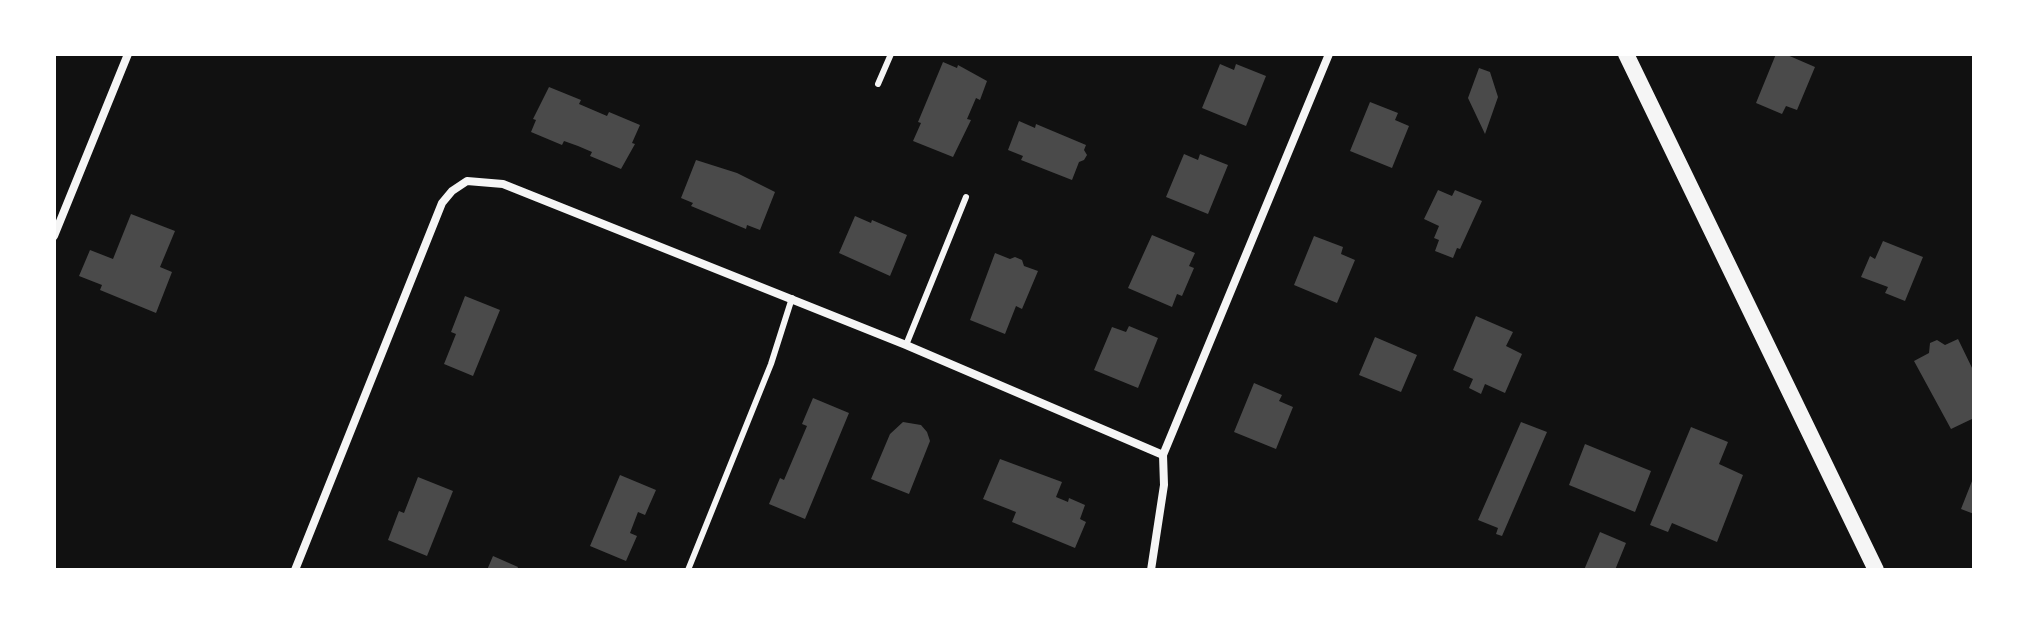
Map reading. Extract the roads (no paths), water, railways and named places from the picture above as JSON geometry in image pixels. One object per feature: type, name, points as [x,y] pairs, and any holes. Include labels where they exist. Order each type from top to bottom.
[{"type":"main road","points":[[1626,54],[1869,566]]},
{"type":"street","points":[[54,236],[128,54]]},
{"type":"street","points":[[1151,570],[1164,485],[1163,455],[1329,54]]},
{"type":"street","points":[[295,570],[442,203],[452,191],[467,181],[503,184],[792,298],[1163,455]]},
{"type":"lane","points":[[878,84],[891,54]]},
{"type":"lane","points":[[906,345],[966,197]]},
{"type":"lane","points":[[688,570],[771,364],[792,298]]}]
